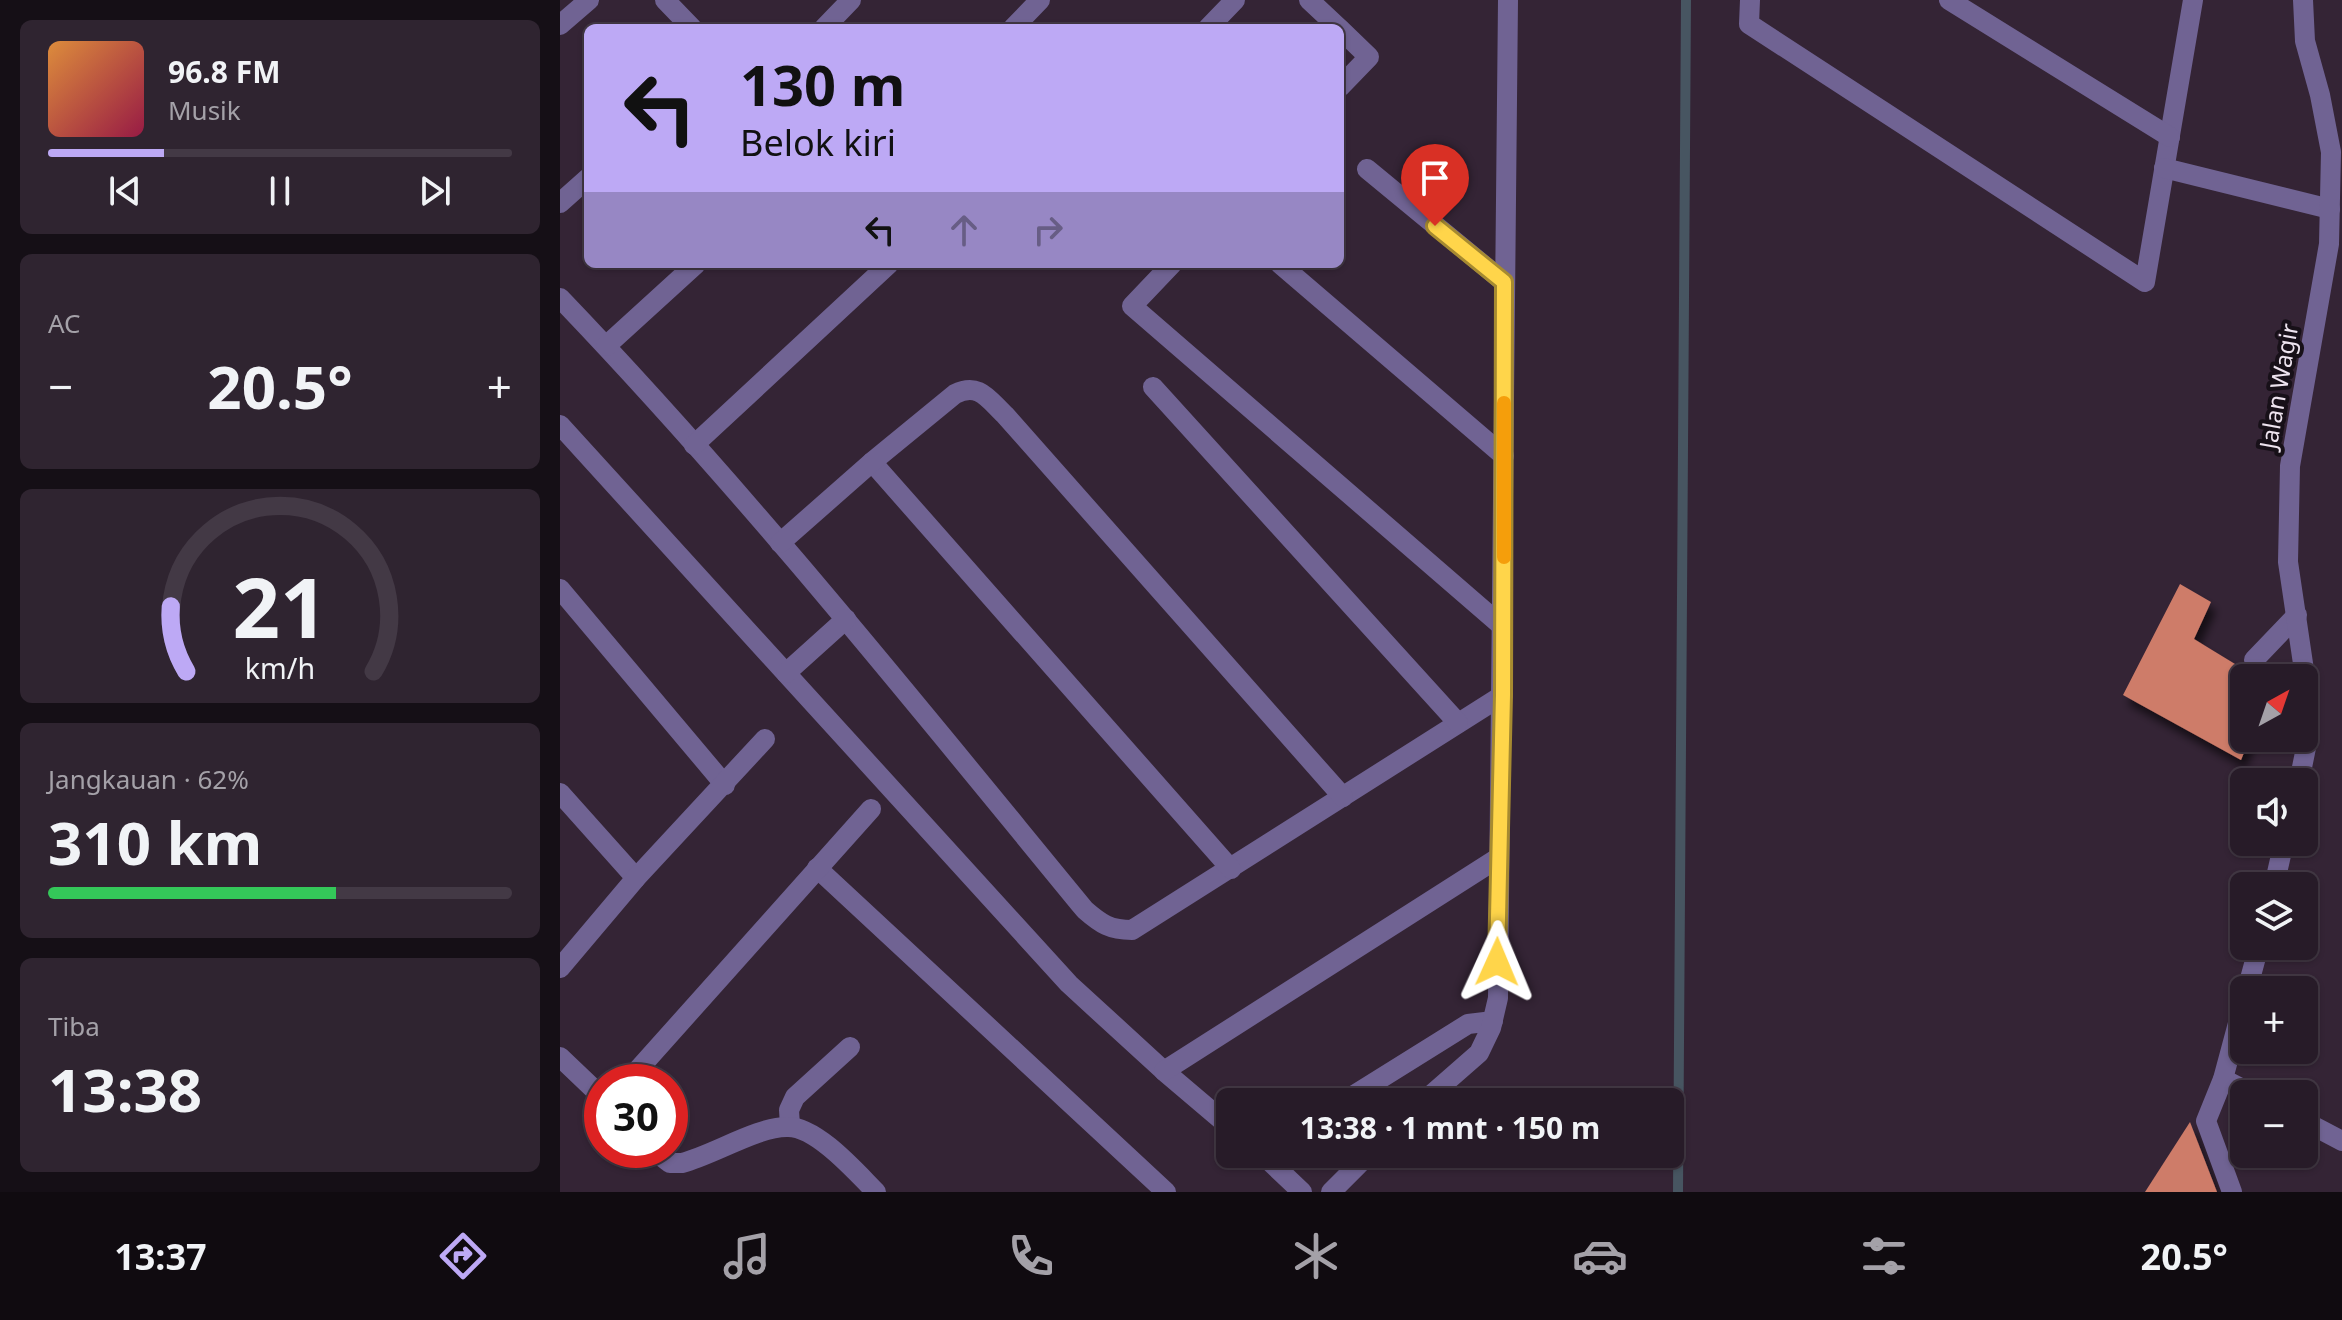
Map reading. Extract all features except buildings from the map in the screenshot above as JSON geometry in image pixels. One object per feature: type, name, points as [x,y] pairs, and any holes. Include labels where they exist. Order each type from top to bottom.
[{"type":"street","points":[[560,25],[589,0]]},
{"type":"street","points":[[665,0],[688,24]]},
{"type":"street","points":[[828,24],[851,0]]},
{"type":"street","points":[[1017,24],[1040,0]]},
{"type":"street","points":[[1212,24],[1235,0]]},
{"type":"street","points":[[1309,0],[1334,24]]},
{"type":"street","points":[[1439,1088],[1479,1053],[1493,1021],[1498,998],[1508,0]]},
{"type":"street","points":[[1750,0],[1749,24],[2145,282],[2193,0]]},
{"type":"street","points":[[1949,0],[2170,137]]},
{"type":"street","name":"Jalan Wagir","points":[[2302,768],[2309,733],[2309,704],[2288,562],[2290,466],[2329,244],[2331,152],[2305,41],[2303,0]]},
{"type":"street","points":[[1344,34],[1369,57],[1344,83]]},
{"type":"street","points":[[2164,168],[2330,209]]},
{"type":"street","points":[[1367,169],[1504,282]]},
{"type":"street","points":[[560,203],[584,182]]},
{"type":"street","points":[[606,346],[692,268]]},
{"type":"street","points":[[694,445],[885,268]]},
{"type":"street","points":[[1168,268],[1132,306],[1503,627]]},
{"type":"street","points":[[1285,268],[1504,456]]},
{"type":"street","points":[[560,298],[606,346],[846,619],[1085,910],[1101,925],[1114,930],[1132,930],[1503,695]]},
{"type":"street","points":[[1153,387],[1458,723]]},
{"type":"street","points":[[780,543],[955,394],[966,389],[977,390],[986,396],[1343,797]]},
{"type":"street","points":[[560,425],[1069,984],[1216,1115]]},
{"type":"street","points":[[872,462],[1231,869]]},
{"type":"street","points":[[560,589],[725,785]]},
{"type":"street","points":[[2254,660],[2297,615]]},
{"type":"street","points":[[786,673],[846,619]]},
{"type":"street","points":[[560,968],[636,878],[765,739]]},
{"type":"street","points":[[560,793],[636,878]]},
{"type":"street","points":[[643,1064],[871,809]]},
{"type":"street","points":[[1164,1071],[1498,858]]},
{"type":"street","points":[[817,868],[1166,1192]]},
{"type":"street","points":[[1365,1088],[1468,1024],[1493,1021]]},
{"type":"street","points":[[790,1126],[789,1110],[795,1097],[850,1047]]},
{"type":"street","points":[[2230,1053],[2206,1121],[2232,1192]]},
{"type":"street","points":[[561,1060],[584,1081]]},
{"type":"street","points":[[2223,1079],[2230,1083]]},
{"type":"street","points":[[688,1161],[758,1134],[790,1126],[823,1141],[876,1192]]},
{"type":"street","points":[[2318,1128],[2342,1141]]},
{"type":"street","points":[[1277,1168],[1302,1192]]},
{"type":"street","points":[[1331,1192],[1355,1168]]},
{"type":"waterway","points":[[1678,1192],[1686,0]]},
{"type":"slow traffic","points":[[1504,403],[1504,557]]},
{"type":"route","points":[[1435,226],[1504,282],[1503,695],[1497,962]]}]
